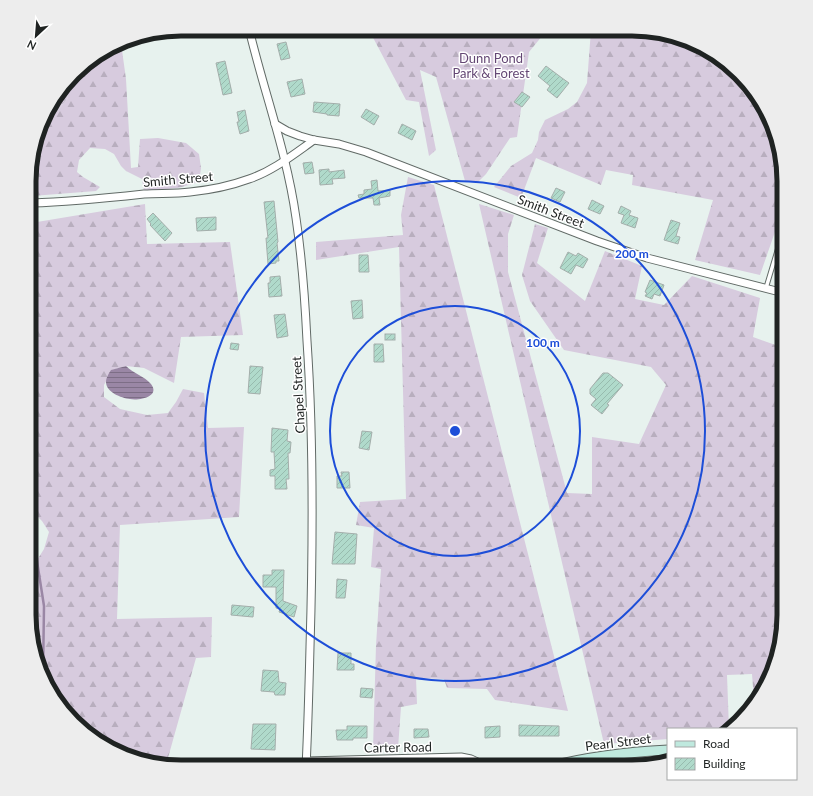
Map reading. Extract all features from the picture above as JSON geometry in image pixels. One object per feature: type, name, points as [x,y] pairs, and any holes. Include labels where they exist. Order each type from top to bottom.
[{"type":"main road","name":"Pearl Street","points":[[580,760],[609,755],[667,750]]},
{"type":"street","name":"Chapel Street","points":[[251,36],[285,161],[296,217],[300,246],[307,334],[312,425],[313,555],[306,760]]},
{"type":"street","name":"Smith Street","points":[[275,124],[294,134],[314,140],[339,144],[366,152],[597,241],[648,258],[777,291]]},
{"type":"street","name":"Smith Street","points":[[36,203],[68,202],[145,194],[211,190],[251,179],[285,161],[314,140]]},
{"type":"street","name":"Carter Road","points":[[395,760],[461,757],[473,760]]},
{"type":"lane","points":[[766,288],[777,251]]},
{"type":"green space","name":"Dunn Pond Park & Forest","points":[[372,36],[542,36],[529,52],[517,137],[510,138],[486,174],[477,183],[465,181],[436,77],[420,70],[436,150],[429,156],[419,102],[406,100]]},
{"type":"green space","points":[[591,36],[642,36],[670,41],[705,55],[735,78],[758,108],[772,143],[776,162],[777,226],[760,275],[695,260],[713,200],[632,185],[633,175],[606,170],[601,185],[536,158],[521,198],[494,187],[511,166],[532,153],[545,120],[568,109],[577,102],[587,83]]},
{"type":"green space","points":[[122,49],[126,79],[131,168],[138,167],[140,139],[158,138],[186,143],[199,154],[201,168],[199,182],[178,188],[144,191],[142,179],[126,171],[121,166],[114,154],[105,149],[90,148],[79,160],[77,172],[100,187],[96,191],[36,196],[36,171],[41,143],[49,121],[68,98],[67,92],[78,78],[100,60]]},
{"type":"green space","points":[[67,92],[68,98],[49,121],[55,108]]},
{"type":"green space","points":[[408,177],[434,185],[568,711],[495,700],[487,689],[447,688],[444,679],[416,678],[417,704],[401,707],[398,748],[373,749],[376,645],[381,569],[371,567],[374,528],[356,525],[360,502],[406,499],[399,247],[316,260],[316,242],[403,235],[401,215]]},
{"type":"green space","points":[[145,204],[147,244],[230,242],[243,335],[181,337],[174,383],[144,368],[126,366],[112,370],[104,385],[104,397],[120,409],[147,415],[168,413],[183,389],[204,393],[208,428],[244,427],[239,517],[120,525],[117,619],[212,617],[211,657],[196,658],[168,760],[143,755],[125,749],[100,736],[85,724],[72,711],[55,688],[41,653],[36,625],[36,562],[44,549],[49,532],[36,515],[36,222]]},
{"type":"green space","points":[[479,204],[514,215],[508,234],[508,272],[567,493],[592,494],[592,437],[639,444],[666,385],[651,367],[564,350],[530,301],[522,275],[535,224],[548,228],[537,263],[585,301],[605,251],[642,266],[635,299],[664,305],[692,276],[760,298],[753,337],[777,346],[777,625],[772,653],[766,671],[754,695],[752,674],[727,675],[729,723],[723,728],[667,728],[667,739],[604,744]]},
{"type":"shaded area","points":[[126,366],[151,384],[153,392],[151,395],[143,399],[130,399],[118,396],[108,389],[106,380],[111,370]]},
{"type":"building","points":[[286,42],[290,58],[281,60],[277,44]]},
{"type":"building","points":[[225,61],[232,93],[223,95],[216,63]]},
{"type":"building","points":[[546,66],[569,83],[557,98],[547,90],[550,86],[538,76]]},
{"type":"building","points":[[302,79],[305,94],[291,97],[287,82]]},
{"type":"building","points":[[522,92],[530,97],[522,107],[514,102]]},
{"type":"building","points":[[314,102],[340,104],[339,116],[313,112]]},
{"type":"building","points":[[366,109],[379,116],[374,125],[361,117]]},
{"type":"building","points":[[245,110],[249,131],[240,134],[237,122],[239,122],[237,112]]},
{"type":"building","points":[[402,124],[416,131],[412,140],[398,133]]},
{"type":"building","points":[[312,162],[314,173],[305,174],[303,163]]},
{"type":"building","points":[[329,169],[329,172],[344,170],[345,178],[332,179],[333,184],[320,185],[319,170]]},
{"type":"building","points":[[377,180],[378,191],[390,190],[390,196],[379,198],[380,205],[374,205],[373,198],[359,198],[358,195],[364,194],[364,190],[372,189],[371,181]]},
{"type":"building","points":[[556,188],[565,192],[560,202],[551,198]]},
{"type":"building","points":[[592,200],[604,206],[600,214],[588,209]]},
{"type":"building","points":[[274,201],[279,261],[268,264],[266,238],[268,238],[264,202]]},
{"type":"building","points":[[621,206],[631,211],[629,215],[638,218],[635,228],[621,223],[624,215],[618,213]]},
{"type":"building","points":[[153,213],[172,233],[165,241],[150,225],[151,224],[147,219]]},
{"type":"building","points":[[216,217],[216,230],[197,231],[196,218]]},
{"type":"building","points":[[671,220],[680,223],[676,236],[680,237],[678,244],[664,240]]},
{"type":"building","points":[[568,252],[576,256],[578,253],[588,259],[583,268],[576,265],[571,274],[560,268]]},
{"type":"building","points":[[359,255],[368,255],[369,272],[359,272]]},
{"type":"building","points":[[280,276],[282,296],[269,297],[268,283],[270,283],[270,277]]},
{"type":"building","points":[[650,280],[664,285],[660,296],[654,294],[652,299],[645,296]]},
{"type":"building","points":[[362,300],[363,318],[353,319],[351,301]]},
{"type":"building","points":[[285,314],[288,336],[277,338],[274,315]]},
{"type":"building","points":[[385,334],[395,334],[395,340],[385,340]]},
{"type":"building","points":[[231,343],[239,344],[238,350],[230,349]]},
{"type":"building","points":[[374,344],[383,344],[384,362],[374,362]]},
{"type":"building","points":[[250,366],[263,367],[260,394],[248,393]]},
{"type":"building","points":[[603,373],[608,373],[623,385],[607,404],[609,405],[602,414],[591,405],[596,399],[590,394],[590,389]]},
{"type":"building","points":[[272,428],[288,430],[287,441],[291,442],[290,453],[288,453],[289,479],[286,479],[287,489],[275,489],[275,476],[270,476],[270,470],[275,469],[274,452],[271,452]]},
{"type":"building","points":[[362,431],[372,432],[369,450],[359,448]]},
{"type":"building","points":[[341,472],[349,472],[350,488],[337,488],[337,476],[342,476]]},
{"type":"building","points":[[335,532],[357,534],[355,564],[332,564]]},
{"type":"building","points":[[272,570],[284,570],[283,601],[297,606],[294,617],[279,612],[280,609],[276,608],[276,587],[263,587],[263,575],[272,575]]},
{"type":"building","points":[[337,579],[347,580],[345,598],[336,598]]},
{"type":"building","points":[[232,605],[254,607],[253,617],[231,615]]},
{"type":"building","points":[[338,653],[351,653],[351,664],[354,664],[354,670],[337,670]]},
{"type":"building","points":[[263,670],[278,671],[279,682],[286,683],[285,695],[275,695],[274,692],[261,691]]},
{"type":"building","points":[[361,688],[373,689],[372,698],[360,697]]},
{"type":"building","points":[[253,724],[276,724],[275,750],[251,749]]},
{"type":"building","points":[[519,725],[559,726],[559,736],[519,736]]},
{"type":"building","points":[[347,726],[367,726],[367,738],[337,740],[336,730],[347,730]]},
{"type":"building","points":[[500,726],[500,737],[485,738],[485,727]]},
{"type":"building","points":[[414,729],[428,729],[429,737],[414,738]]},
{"type":"waterway","points":[[36,555],[44,606],[43,660]]}]
